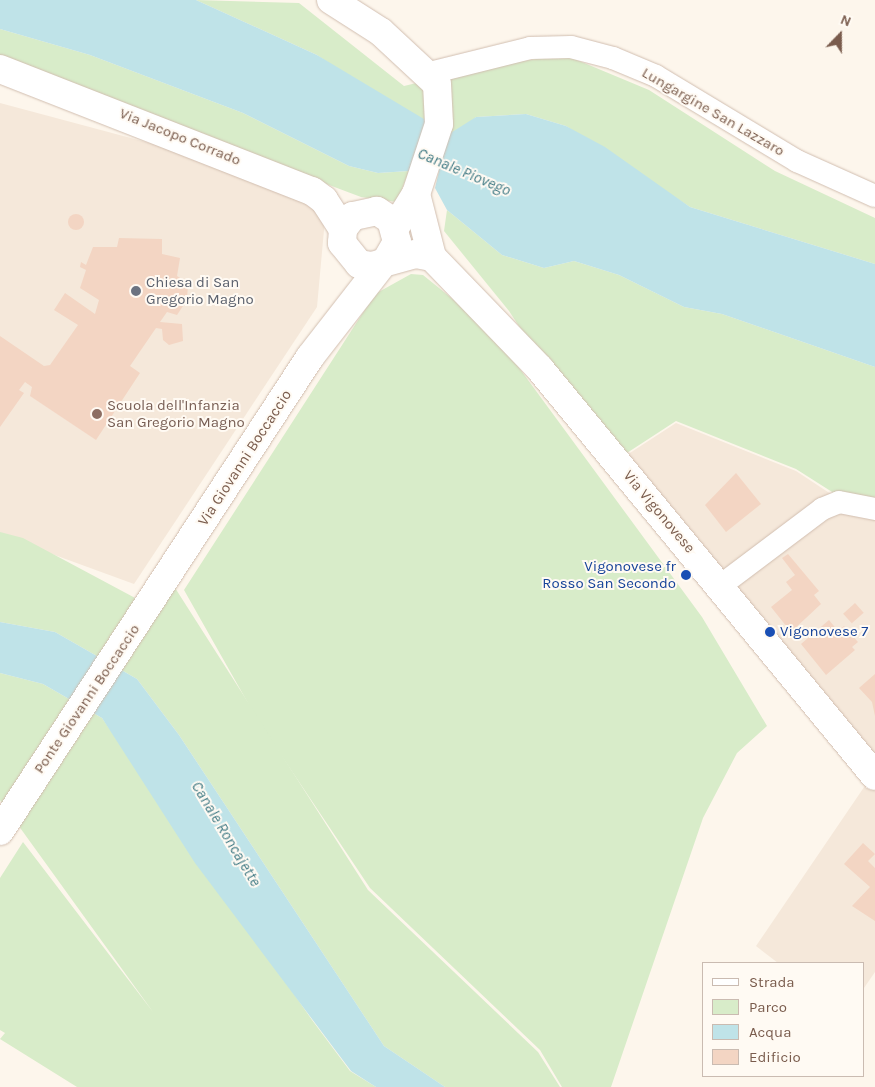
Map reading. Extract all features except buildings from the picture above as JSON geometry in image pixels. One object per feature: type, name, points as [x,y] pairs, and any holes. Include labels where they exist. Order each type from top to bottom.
[{"type":"main road","points":[[331,0],[381,32],[430,73],[440,94],[439,124],[419,185],[396,229],[397,242],[385,262]]},
{"type":"main road","name":"Via Jacopo Corrado","points":[[0,69],[288,180],[324,200],[343,229]]},
{"type":"main road","points":[[396,229],[384,215],[368,211],[353,216],[343,229],[342,244],[348,256],[358,264],[385,262],[430,251],[419,185]]},
{"type":"main road","name":"Via Vigonovese","points":[[396,229],[430,251],[540,369],[875,776]]},
{"type":"main road","name":"Via Giovanni Boccaccio","points":[[339,316],[349,286],[348,256]]},
{"type":"main road","name":"Via Giovanni Boccaccio","points":[[149,609],[339,316],[385,262]]},
{"type":"main road","name":"Ponte Giovanni Boccaccio","points":[[0,831],[40,767],[149,609]]},
{"type":"street","name":"Lungargine San Lazzaro","points":[[430,73],[530,48],[571,48],[613,58],[656,76],[797,161],[875,196]]},
{"type":"street","points":[[720,586],[822,508],[839,502],[875,509]]},
{"type":"shaded area","points":[[0,103],[224,163],[327,197],[317,307],[134,584],[0,535]]},
{"type":"shaded area","points":[[676,423],[796,471],[840,500],[875,511],[875,769],[613,464]]},
{"type":"shaded area","points":[[875,771],[875,972],[865,987],[865,962],[777,962],[756,946]]},
{"type":"green space","points":[[196,0],[299,3],[404,86],[487,66],[565,55],[649,90],[775,171],[875,218],[875,264],[690,207],[566,126],[526,114],[476,117],[447,143],[317,55]]},
{"type":"green space","points":[[0,29],[90,55],[243,113],[349,166],[378,173],[409,171],[397,202],[361,197],[0,61]]},
{"type":"green space","points":[[447,210],[502,255],[544,268],[574,261],[619,275],[684,307],[722,314],[875,367],[875,508],[840,497],[796,469],[676,421],[610,464],[509,311],[444,231]]},
{"type":"green space","points":[[411,274],[423,275],[492,331],[702,617],[767,726],[737,753],[703,818],[611,1087],[562,1087],[540,1050],[370,888],[257,719],[184,590],[375,294]]},
{"type":"green space","points":[[0,532],[23,538],[152,607],[170,580],[368,890],[538,1052],[560,1087],[445,1087],[384,1046],[179,735],[137,679],[55,632],[0,622]]},
{"type":"green space","points":[[0,673],[43,684],[102,718],[312,1020],[350,1071],[376,1087],[77,1087],[0,1039],[5,1033],[0,1030],[0,878],[23,842],[153,1012],[0,800]]},
{"type":"water","name":"Canale Piovego","points":[[0,0],[196,0],[317,55],[449,134],[476,117],[526,114],[566,126],[605,147],[690,207],[875,264],[875,367],[722,314],[684,307],[619,275],[574,261],[544,268],[502,255],[447,210],[435,188],[439,171],[420,164],[409,171],[378,173],[349,166],[243,113],[90,55],[0,29]]},
{"type":"water","name":"Canale Roncajette","points":[[0,622],[55,632],[137,679],[179,735],[384,1046],[445,1087],[376,1087],[351,1071],[195,863],[102,718],[43,684],[0,673]]},
{"type":"place","name":"Chiesa di San Gregorio Magno","points":[[136,291]]},
{"type":"place","name":"Scuola dell'Infanzia San Gregorio Magno","points":[[97,414]]},
{"type":"place","name":"Vigonovese fr Rosso San Secondo","points":[[686,575]]},
{"type":"place","name":"Vigonovese 7","points":[[770,632]]}]
